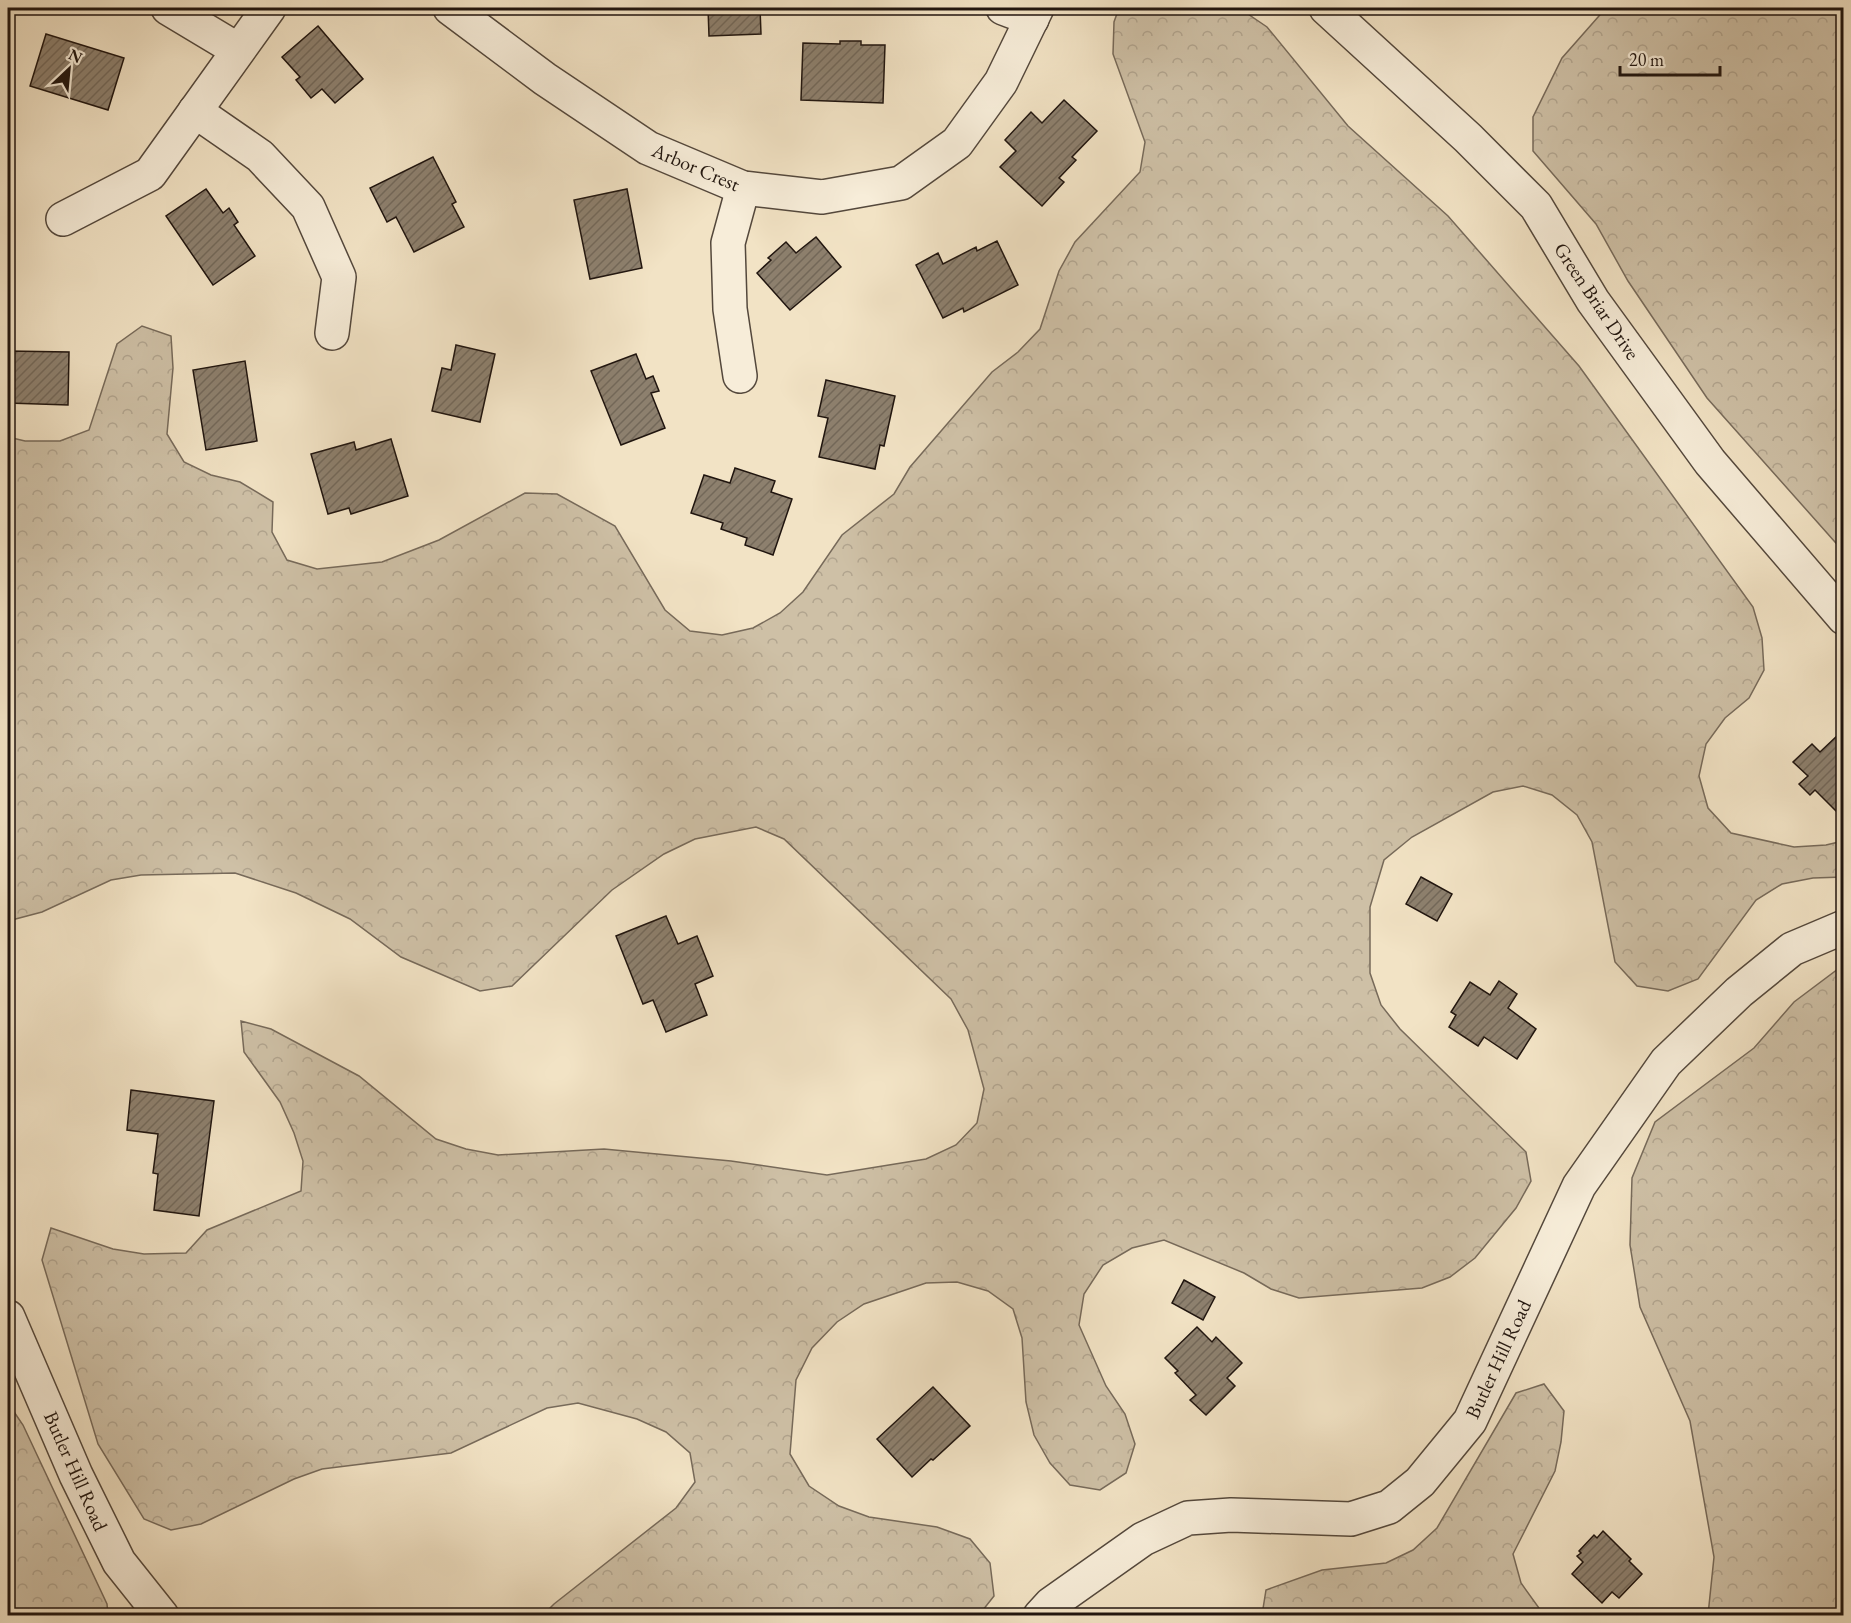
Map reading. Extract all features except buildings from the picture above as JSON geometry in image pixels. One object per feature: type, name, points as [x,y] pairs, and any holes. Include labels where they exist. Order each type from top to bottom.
[{"type":"street","points":[[168,8],[238,51]]},
{"type":"street","points":[[63,219],[150,174],[269,8]]},
{"type":"street","name":"Arbor Crest","points":[[450,8],[545,79],[648,148],[743,188],[822,197],[901,183],[957,143],[1001,82],[1024,11]]},
{"type":"street","name":"Green Briar Drive","points":[[1326,8],[1468,138],[1536,206],[1593,301],[1710,462],[1844,618]]},
{"type":"street","points":[[195,111],[260,156],[308,207],[339,278],[332,333]]},
{"type":"street","points":[[740,376],[730,309],[728,243],[743,188]]},
{"type":"street","name":"Butler Hill Road","points":[[1050,1612],[1143,1539],[1188,1518],[1231,1515],[1351,1519],[1389,1507],[1420,1482],[1470,1421],[1579,1186],[1666,1062],[1739,992],[1792,949],[1844,927]]},
{"type":"street","name":"Butler Hill Road","points":[[8,1317],[76,1475],[119,1562],[162,1616]]},
{"type":"green space","points":[[1119,8],[1239,8],[1267,27],[1348,126],[1448,216],[1579,366],[1753,607],[1762,638],[1764,670],[1749,698],[1725,718],[1706,744],[1699,776],[1708,808],[1731,833],[1794,847],[1826,845],[1843,841],[1843,877],[1813,878],[1782,884],[1756,900],[1698,979],[1668,991],[1637,986],[1615,962],[1592,842],[1577,815],[1552,795],[1523,786],[1493,792],[1412,837],[1384,860],[1370,907],[1370,973],[1381,1005],[1400,1029],[1526,1152],[1531,1181],[1516,1208],[1475,1258],[1450,1277],[1422,1288],[1299,1298],[1271,1289],[1244,1273],[1164,1240],[1132,1248],[1103,1265],[1084,1294],[1079,1325],[1106,1386],[1125,1414],[1135,1444],[1126,1473],[1100,1490],[1070,1485],[1050,1463],[1034,1435],[1026,1402],[1022,1338],[1013,1309],[988,1291],[957,1282],[926,1283],[864,1304],[837,1322],[812,1348],[796,1380],[790,1454],[809,1486],[839,1506],[869,1517],[937,1527],[970,1539],[990,1563],[994,1596],[979,1615],[543,1615],[676,1508],[695,1482],[690,1453],[666,1432],[637,1419],[578,1403],[547,1408],[451,1453],[322,1469],[294,1479],[201,1524],[171,1530],[144,1519],[98,1444],[42,1260],[51,1228],[113,1249],[144,1254],[186,1253],[207,1230],[301,1191],[303,1161],[294,1133],[280,1102],[244,1052],[241,1021],[271,1029],[359,1076],[436,1139],[466,1149],[498,1155],[604,1149],[731,1161],[827,1175],[926,1159],[956,1145],[977,1123],[984,1089],[968,1030],[951,999],[784,839],[756,827],[695,839],[664,854],[612,890],[512,986],[480,991],[401,957],[350,919],[296,893],[235,873],[141,875],[111,880],[42,912],[8,921],[8,437],[25,441],[60,441],[89,430],[117,344],[142,326],[171,336],[173,368],[167,434],[184,462],[211,475],[240,482],[273,502],[272,532],[287,560],[317,569],[382,562],[439,540],[525,493],[557,494],[615,526],[665,610],[690,631],[722,635],[753,628],[780,613],[803,592],[842,535],[894,494],[910,467],[992,372],[1018,352],[1040,329],[1059,271],[1075,242],[1140,172],[1145,142],[1113,54],[1114,22]]},
{"type":"green space","points":[[1606,8],[1843,8],[1843,551],[1707,398],[1628,281],[1596,224],[1533,151],[1533,117],[1562,58]]},
{"type":"green space","points":[[1844,966],[1843,1615],[1708,1615],[1714,1557],[1690,1421],[1640,1307],[1630,1245],[1632,1178],[1655,1122],[1754,1048],[1794,1002]]},
{"type":"green space","points":[[1544,1384],[1564,1411],[1561,1442],[1555,1471],[1513,1554],[1521,1583],[1544,1615],[1262,1615],[1266,1590],[1322,1570],[1386,1563],[1413,1550],[1437,1528],[1516,1393]]},
{"type":"green space","points":[[8,1403],[23,1425],[107,1604],[108,1615],[8,1615]]}]
